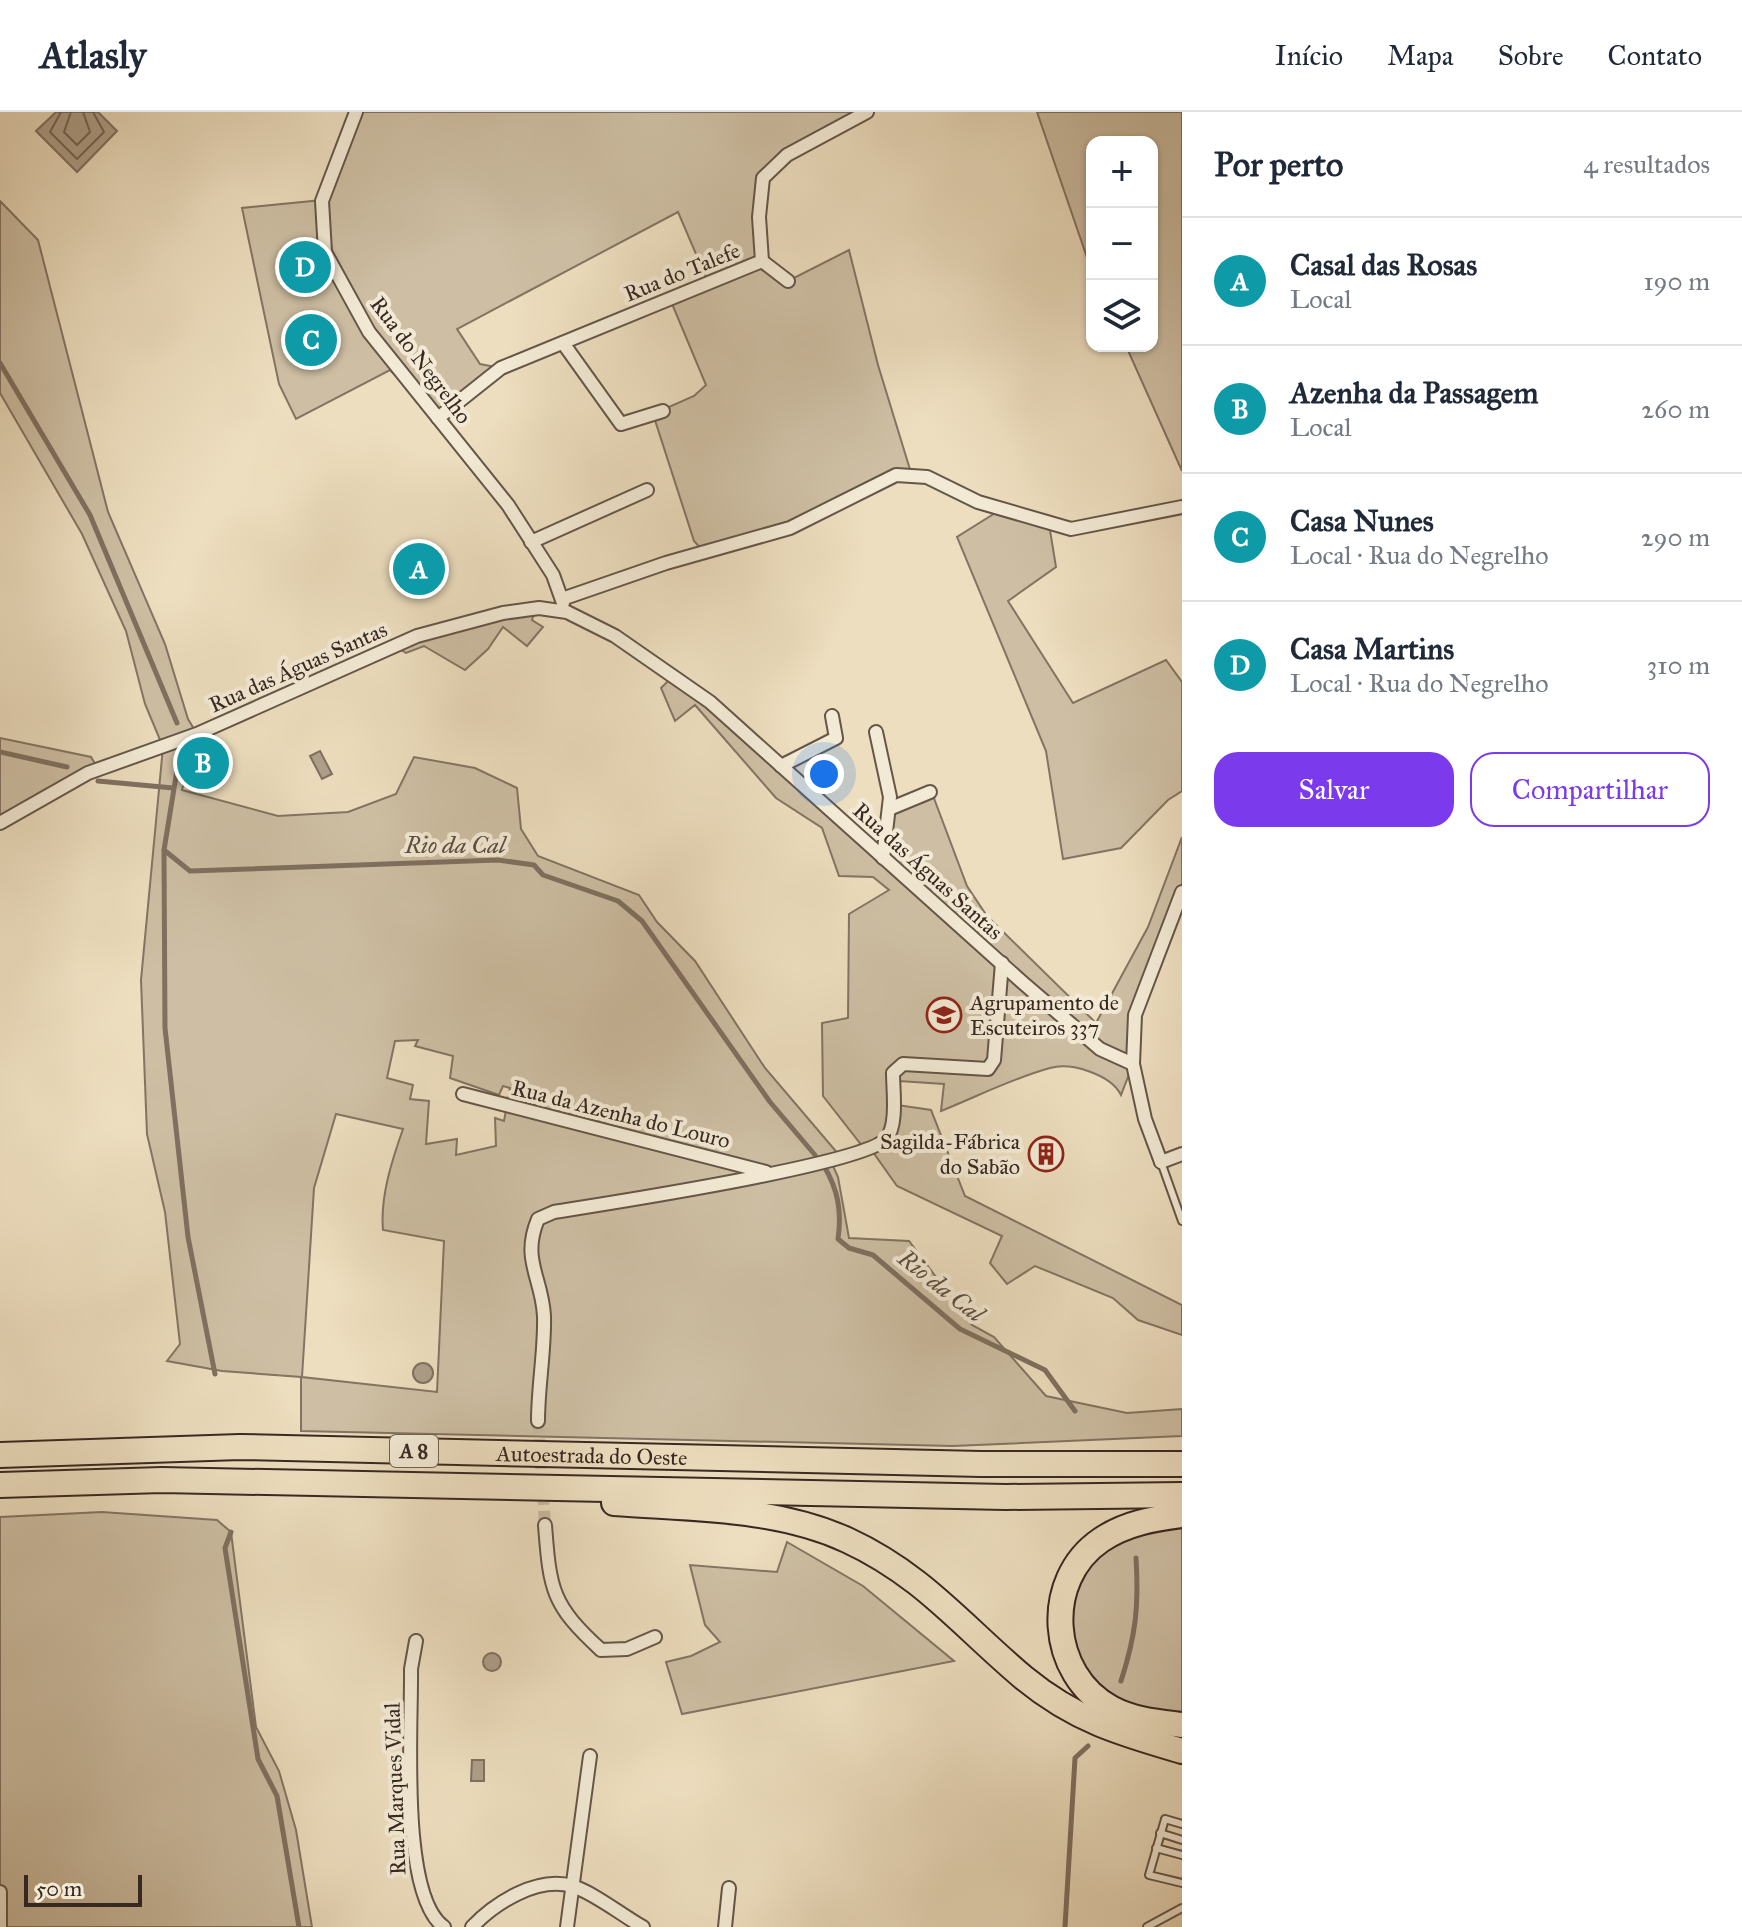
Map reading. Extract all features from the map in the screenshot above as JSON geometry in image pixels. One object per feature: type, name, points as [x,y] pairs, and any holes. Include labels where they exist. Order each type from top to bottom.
[{"type":"highway","name":"Autoestrada do Oeste","points":[[0,1455],[240,1447],[981,1464],[1182,1464]]},
{"type":"highway","name":"Autoestrada do Oeste","points":[[0,1485],[162,1480],[1006,1497],[1182,1495]]},
{"type":"highway","points":[[485,1485],[552,1499],[732,1511],[828,1532],[895,1566],[922,1584],[1023,1677],[1068,1708],[1118,1734],[1182,1751]]},
{"type":"highway","points":[[1182,1515],[1135,1524],[1100,1540],[1086,1552],[1067,1582],[1059,1616],[1060,1635],[1074,1673],[1099,1700],[1127,1715],[1182,1725]]},
{"type":"street","name":"Rua do Negrelho","points":[[356,112],[322,201],[325,252],[369,332],[508,505],[553,575],[567,612]]},
{"type":"street","name":"Rua do Talefe","points":[[438,418],[501,368],[762,261],[759,217],[763,178],[787,155],[867,112]]},
{"type":"street","points":[[762,261],[788,281]]},
{"type":"street","points":[[563,343],[621,424],[663,411]]},
{"type":"street","points":[[562,599],[666,563],[790,528],[896,475],[927,477],[978,502],[1071,529],[1182,507]]},
{"type":"street","points":[[531,542],[647,490]]},
{"type":"street","name":"Rua das Águas Santas","points":[[0,823],[88,773],[197,734],[417,636],[503,613],[539,608],[567,612],[615,636],[666,668],[710,702],[1100,1049],[1133,1064]]},
{"type":"street","points":[[781,766],[836,738],[832,716]]},
{"type":"street","points":[[876,732],[890,797],[883,858]]},
{"type":"street","points":[[889,809],[930,792]]},
{"type":"street","points":[[1161,1162],[1145,1119],[1133,1064],[1135,1015],[1182,892]]},
{"type":"street","points":[[538,1421],[544,1313],[530,1260],[532,1235],[538,1219],[554,1212],[677,1193],[769,1173],[865,1150],[883,1142],[889,1134],[893,1073],[903,1064],[988,1069],[994,1060],[1002,963]]},
{"type":"street","name":"Rua da Azenha do Louro","points":[[463,1094],[769,1173]]},
{"type":"street","points":[[1161,1162],[1182,1154]]},
{"type":"street","points":[[1161,1162],[1182,1165]]},
{"type":"street","points":[[545,1525],[555,1594],[566,1618],[601,1650],[627,1649],[655,1637]]},
{"type":"street","name":"Rua Marques Vidal","points":[[416,1641],[411,1669],[414,1860],[420,1893],[433,1920],[444,1927]]},
{"type":"street","points":[[567,1927],[590,1756]]},
{"type":"street","points":[[472,1927],[503,1900],[541,1886],[572,1886],[643,1927]]},
{"type":"street","points":[[725,1927],[729,1888]]},
{"type":"street","points":[[0,1892],[0,1927]]},
{"type":"lane","points":[[1161,1162],[1182,1221]]},
{"type":"lane","points":[[1182,1824],[1165,1819],[1149,1875],[1182,1883]]},
{"type":"lane","points":[[1160,1833],[1182,1840]]},
{"type":"lane","points":[[1156,1848],[1182,1855]]},
{"type":"lane","points":[[1147,1927],[1182,1908]]},
{"type":"shaded area","points":[[356,112],[867,112],[842,124],[763,178],[762,260],[788,281],[849,250],[878,365],[912,476],[896,475],[790,528],[704,552],[694,541],[653,414],[694,396],[706,385],[670,299],[708,282],[678,212],[457,329],[480,364],[501,368],[438,418],[390,370],[296,419],[279,384],[242,208],[322,200]]},
{"type":"shaded area","points":[[1037,112],[1182,112],[1182,471],[1129,352],[1158,352],[1158,136],[1086,136],[1086,255]]},
{"type":"shaded area","points":[[0,201],[38,240],[108,512],[165,644],[188,719],[197,734],[182,790],[278,816],[348,812],[396,794],[414,757],[475,768],[517,788],[521,829],[538,856],[639,895],[657,922],[695,961],[765,1068],[840,1156],[830,1159],[838,1177],[849,1238],[909,1241],[972,1325],[994,1337],[1046,1396],[1127,1413],[1182,1409],[1182,1436],[953,1446],[301,1431],[301,1377],[222,1371],[167,1361],[180,1344],[165,1212],[147,1134],[141,980],[163,747],[145,704],[126,631],[82,534],[0,393]],"holes":[[[418,1040],[415,1046],[453,1056],[450,1078],[499,1095],[503,1086],[510,1088],[504,1121],[495,1118],[496,1146],[456,1155],[457,1139],[426,1144],[429,1101],[410,1099],[413,1085],[387,1078],[395,1041]],[[336,1114],[403,1129],[385,1192],[383,1230],[444,1241],[437,1392],[302,1377],[314,1188]]]},
{"type":"shaded area","points":[[1000,510],[1049,524],[1056,567],[1008,601],[1073,703],[1166,660],[1182,682],[1182,791],[1168,800],[1121,848],[1063,859],[1046,751],[957,537]]},
{"type":"shaded area","points":[[536,608],[532,620],[543,627],[527,646],[503,627],[488,649],[465,670],[424,646],[406,653],[395,646]]},
{"type":"shaded area","points":[[674,675],[882,857],[889,809],[932,793],[967,886],[987,916],[1096,1023],[1148,927],[1182,837],[1182,892],[1135,1015],[1133,1064],[1121,1095],[1100,1076],[1059,1067],[1022,1077],[941,1111],[944,1084],[899,1081],[897,1105],[931,1110],[965,1196],[1182,1305],[1182,1335],[1138,1320],[1113,1298],[1035,1266],[1007,1284],[990,1263],[1002,1236],[897,1186],[870,1148],[863,1147],[823,1096],[822,1023],[848,1018],[849,914],[889,890],[873,877],[839,876],[822,828],[776,798],[695,705],[675,721],[661,688]]},
{"type":"shaded area","points":[[0,738],[91,757],[98,769],[0,822]]},
{"type":"shaded area","points":[[102,1512],[217,1520],[231,1532],[256,1727],[279,1771],[296,1830],[312,1927],[0,1927],[0,1517]]},
{"type":"shaded area","points":[[1182,1524],[1182,1716],[1123,1700],[1093,1679],[1076,1646],[1072,1614],[1080,1579],[1096,1556],[1114,1543],[1136,1534]]},
{"type":"shaded area","points":[[787,1542],[863,1586],[954,1661],[682,1714],[666,1662],[691,1656],[720,1642],[705,1625],[690,1565],[777,1572]]},
{"type":"water","points":[[56,112],[98,112],[117,131],[77,172],[36,131]]},
{"type":"water","points":[[320,751],[332,774],[322,779],[310,756]]},
{"type":"water","points":[[423,1363],[430,1366],[433,1373],[430,1380],[423,1383],[416,1380],[413,1373],[416,1366]]},
{"type":"water","points":[[492,1653],[501,1662],[492,1671],[483,1662]]},
{"type":"water","points":[[472,1760],[484,1760],[484,1781],[471,1781]]},
{"type":"waterway","name":"Rio da Cal","points":[[0,363],[90,515],[177,723]]},
{"type":"waterway","points":[[0,752],[67,767]]},
{"type":"waterway","name":"Rio da Cal","points":[[180,752],[164,850],[190,871],[498,860],[534,865],[543,875],[618,901],[642,921],[770,1102],[815,1155]]},
{"type":"waterway","points":[[98,781],[173,788]]},
{"type":"waterway","points":[[164,851],[165,1028],[188,1237],[215,1374]]},
{"type":"waterway","name":"Rio da Cal","points":[[824,1166],[838,1201],[838,1239],[849,1248],[873,1255],[960,1329],[1045,1370],[1075,1411]]},
{"type":"waterway","points":[[231,1532],[225,1548],[258,1759],[277,1796],[299,1927]]},
{"type":"waterway","points":[[1121,1681],[1135,1620],[1136,1558]]},
{"type":"waterway","name":"Rio da Cal","points":[[1065,1927],[1075,1758],[1088,1746]]},
{"type":"tunnel","points":[[538,1421],[545,1525]]},
{"type":"place","name":"Casa Martins","points":[[305,267]]},
{"type":"place","name":"Casa Nunes","points":[[311,340]]},
{"type":"place","name":"Casal das Rosas","points":[[419,569]]},
{"type":"place","name":"Azenha da Passagem","points":[[203,763]]},
{"type":"place","name":"Agrupamento de Escuteiros 337","points":[[944,1015]]},
{"type":"place","name":"Sagilda-Fábrica do Sabão","points":[[1046,1154]]}]
